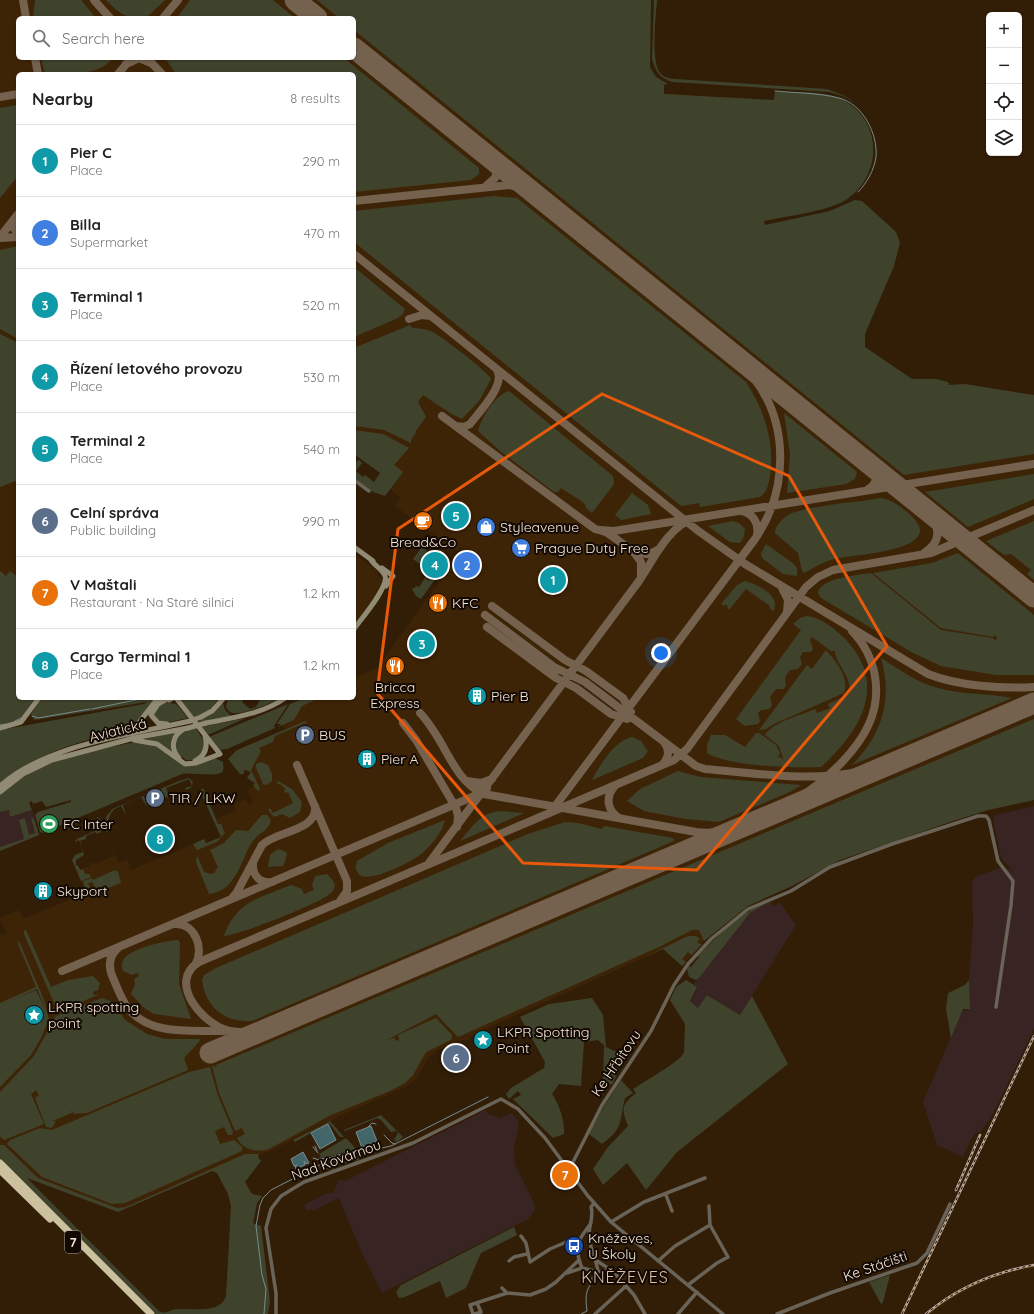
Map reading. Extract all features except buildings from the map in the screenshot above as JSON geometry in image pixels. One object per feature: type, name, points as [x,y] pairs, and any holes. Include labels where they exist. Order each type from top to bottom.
[{"type":"highway","name":"7","points":[[0,1163],[152,1314]]},
{"type":"highway","name":"7","points":[[0,1170],[145,1314]]},
{"type":"main road","points":[[356,549],[371,560],[386,577],[386,583],[382,590],[356,626]]},
{"type":"main road","points":[[0,728],[20,722],[37,700]]},
{"type":"main road","points":[[90,744],[104,738],[129,731],[139,722],[156,700]]},
{"type":"main road","points":[[165,700],[160,702],[152,711],[152,718],[160,724],[178,724]]},
{"type":"main road","points":[[170,700],[180,705]]},
{"type":"main road","points":[[177,700],[220,754]]},
{"type":"main road","name":"Aviatická","points":[[0,786],[20,770],[54,754],[90,744],[184,723],[212,711],[222,700]]},
{"type":"main road","name":"Aviatická","points":[[0,792],[20,776],[45,763],[130,739],[188,728],[250,713],[272,706],[282,700]]},
{"type":"main road","points":[[188,728],[176,734],[173,747],[176,754],[182,760],[195,761],[220,754]]},
{"type":"main road","points":[[195,761],[201,757],[205,750],[206,743],[203,734]]},
{"type":"main road","points":[[130,739],[157,744],[185,764],[196,763],[220,754]]},
{"type":"street","points":[[356,481],[369,491]]},
{"type":"street","name":"Ke Hřbitovu","points":[[569,1170],[602,1105],[651,1031],[674,985],[684,970],[711,939],[742,913],[791,891],[818,874],[844,861],[975,816],[984,816],[990,822],[998,861],[1013,882],[1011,906],[996,1007]]},
{"type":"street","name":"Nad Kovárnou","points":[[276,1314],[276,1293],[267,1243],[266,1228],[271,1209],[281,1196],[304,1182],[413,1143],[498,1099],[503,1099],[518,1109],[545,1138],[569,1170]]},
{"type":"street","points":[[569,1170],[588,1196],[612,1222],[723,1314]]},
{"type":"street","points":[[612,1222],[634,1207],[705,1178]]},
{"type":"street","points":[[666,1195],[672,1211]]},
{"type":"street","points":[[588,1196],[593,1214],[589,1235],[597,1262],[598,1272],[590,1282]]},
{"type":"street","points":[[591,1207],[594,1203]]},
{"type":"street","name":"Ke Stáčišti","points":[[777,1314],[830,1293],[917,1263],[927,1253],[950,1204]]},
{"type":"street","points":[[688,1285],[717,1262],[728,1257],[710,1225],[709,1206]]},
{"type":"street","points":[[582,1268],[576,1250],[577,1243],[591,1223]]},
{"type":"street","points":[[658,1261],[675,1246],[710,1225]]},
{"type":"street","points":[[582,1235],[589,1235]]},
{"type":"street","points":[[521,1236],[526,1243],[527,1254],[530,1262],[560,1244],[569,1241],[577,1243]]},
{"type":"street","points":[[509,1261],[514,1257],[527,1254]]},
{"type":"street","points":[[477,1303],[480,1312],[474,1314],[470,1305],[507,1293],[530,1295],[546,1289],[566,1274],[579,1260]]},
{"type":"street","points":[[597,1262],[612,1270],[634,1295],[645,1314]]},
{"type":"street","points":[[566,1274],[582,1268],[598,1272],[612,1270]]},
{"type":"street","points":[[595,1314],[626,1286]]},
{"type":"street","points":[[502,1288],[507,1293]]},
{"type":"street","points":[[678,1314],[697,1292]]},
{"type":"highlighted area","points":[[602,394],[789,476],[887,646],[697,870],[523,863],[377,693],[398,529]]},
{"type":"shaded area","points":[[0,0],[645,0],[643,92],[853,108],[868,126],[873,143],[871,166],[864,182],[856,192],[843,201],[831,206],[764,221],[765,227],[776,243],[812,253],[863,346],[912,382],[1034,441],[1034,800],[988,810],[840,860],[794,885],[748,906],[704,941],[682,966],[663,949],[472,1035],[468,1040],[458,1041],[437,1050],[428,1058],[416,1079],[406,1087],[337,1117],[334,1120],[325,1122],[269,1152],[259,1154],[258,1157],[248,1156],[118,1212],[27,1178],[0,1151],[0,1082],[33,1049],[49,1016],[37,989],[0,1005],[0,935],[6,933],[0,918],[19,910],[23,919],[86,893],[75,867],[78,865],[81,870],[90,866],[89,864],[93,862],[94,864],[114,856],[111,847],[119,863],[127,860],[131,870],[203,840],[205,844],[221,838],[223,835],[216,819],[236,811],[234,804],[246,799],[249,805],[253,801],[248,791],[255,784],[248,776],[252,773],[249,768],[256,750],[267,738],[285,730],[282,724],[293,708],[311,700],[356,700],[356,677],[377,668],[463,549],[460,547],[457,551],[395,506],[401,498],[388,488],[392,481],[356,455],[356,72],[16,72],[16,700],[0,713]]},
{"type":"shaded area","points":[[356,555],[379,572],[377,575],[384,580],[384,584],[357,620]]},
{"type":"shaded area","points":[[1034,806],[1034,1029],[994,1112],[980,1133],[977,1132],[971,1139],[963,1157],[937,1145],[923,1102],[962,1011],[970,1009],[969,980],[973,923],[972,882],[975,877],[1002,867],[1013,871],[1001,858],[993,819],[995,815]]},
{"type":"shaded area","points":[[9,810],[11,817],[32,810],[39,835],[0,851],[0,812]]},
{"type":"shaded area","points":[[767,903],[773,906],[780,903],[796,925],[740,1015],[708,995],[698,1008],[690,1001],[697,990],[693,985],[750,913]]},
{"type":"shaded area","points":[[486,1110],[488,1114],[501,1118],[510,1113],[513,1114],[518,1121],[518,1130],[514,1146],[515,1165],[534,1203],[535,1211],[528,1219],[382,1293],[361,1251],[339,1198],[313,1211],[311,1209],[307,1211],[304,1205],[328,1193],[333,1193],[339,1179],[345,1181]]},
{"type":"shaded area","points":[[944,1221],[947,1223],[904,1314],[900,1314]]},
{"type":"shaded area","points":[[1034,1263],[1034,1268],[1009,1273],[979,1284],[955,1297],[930,1314],[923,1314],[952,1293],[977,1280],[1008,1269]]},
{"type":"green space","points":[[35,0],[81,0],[94,16],[33,16]]},
{"type":"green space","points":[[106,0],[165,0],[148,16],[128,16],[116,9]]},
{"type":"green space","points":[[190,0],[273,0],[293,16],[178,16]]},
{"type":"green space","points":[[317,0],[651,0],[650,67],[656,77],[668,84],[662,85],[664,85],[664,94],[774,100],[775,92],[809,92],[826,94],[841,99],[855,108],[865,120],[871,134],[873,149],[872,164],[866,178],[857,191],[836,205],[816,211],[764,221],[765,225],[830,211],[855,200],[862,201],[896,232],[900,243],[894,266],[865,334],[865,347],[912,379],[936,379],[948,382],[949,385],[965,384],[1034,395],[1034,454],[904,475],[356,32],[356,16],[337,16]]},
{"type":"green space","points":[[654,0],[657,0],[654,39],[656,60],[661,74],[664,76],[673,79],[827,89],[843,95],[858,104],[843,96],[829,92],[672,82],[664,78],[659,74],[652,59]]},
{"type":"green space","points":[[42,60],[111,60],[99,69],[86,72],[44,72]]},
{"type":"green space","points":[[166,60],[346,60],[479,168],[479,174],[471,180],[356,192],[356,72],[175,72]]},
{"type":"green space","points":[[16,105],[16,178],[0,198],[0,108]]},
{"type":"green space","points":[[494,196],[517,198],[746,382],[763,415],[767,427],[771,451],[770,476],[767,488],[763,495],[760,497],[700,507],[699,503],[681,506],[356,244],[356,211]]},
{"type":"green space","points":[[16,246],[16,338],[0,329],[0,250]]},
{"type":"green space","points":[[356,269],[405,309],[403,314],[398,318],[356,336]]},
{"type":"green space","points":[[410,325],[412,328],[425,329],[438,335],[474,362],[491,379],[479,401],[462,419],[423,395],[418,402],[426,417],[415,432],[416,433],[411,440],[411,443],[384,430],[356,426],[356,347]]},
{"type":"green space","points":[[0,334],[16,342],[16,481],[0,487]]},
{"type":"green space","points":[[509,391],[613,476],[614,484],[592,513],[586,508],[585,504],[561,488],[558,492],[554,492],[500,451],[478,431],[482,420],[490,407],[499,397]]},
{"type":"green space","points":[[784,413],[857,472],[855,479],[846,484],[787,493],[790,454]]},
{"type":"green space","points":[[356,430],[383,434],[409,448],[394,465],[403,472],[385,496],[373,492],[356,479],[356,471],[363,477],[365,475],[374,482],[380,473],[356,455]]},
{"type":"green space","points":[[359,460],[362,463],[356,471],[356,462]]},
{"type":"green space","points":[[1034,474],[1034,499],[968,527],[925,492]]},
{"type":"green space","points":[[632,493],[648,505],[651,514],[621,520],[615,515]]},
{"type":"green space","points":[[881,498],[892,501],[901,507],[919,525],[919,535],[911,543],[879,552],[834,559],[822,563],[804,573],[802,571],[798,553],[775,533],[777,526],[782,520],[795,512],[827,505]]},
{"type":"green space","points":[[733,521],[739,523],[745,529],[744,536],[740,543],[730,542],[708,526]]},
{"type":"green space","points":[[1034,521],[1034,580],[1027,574],[1031,570],[1011,554],[1004,555],[986,541]]},
{"type":"green space","points":[[766,544],[794,564],[797,568],[797,576],[783,574],[762,558],[761,553]]},
{"type":"green space","points":[[422,547],[427,551],[426,557],[430,554],[433,555],[425,565],[437,574],[444,565],[444,562],[446,564],[421,599],[416,596],[412,589],[417,586],[419,587],[427,575],[426,579],[428,580],[431,576],[427,572],[428,570],[413,559]]},
{"type":"green space","points":[[958,553],[1034,615],[1034,675],[996,675],[941,666],[913,653],[821,598],[818,593],[820,588],[832,581],[849,576],[871,573],[941,630],[992,638],[997,641],[996,635],[993,637],[941,628],[873,573],[932,563]]},
{"type":"green space","points":[[0,571],[6,576],[10,571],[16,576],[16,700],[35,700],[19,721],[0,726]]},
{"type":"green space","points":[[745,581],[759,586],[771,595],[775,603],[774,611],[769,608],[770,606],[746,589],[729,610],[726,604],[724,606],[721,604],[737,585]]},
{"type":"green space","points":[[807,616],[823,621],[842,636],[859,657],[866,674],[867,691],[864,708],[857,724],[847,739],[821,767],[779,767],[746,764],[718,758],[707,753],[707,745],[711,735],[725,735],[745,747],[756,733],[759,733],[776,745],[780,753],[778,757],[782,758],[784,761],[779,746],[765,735],[769,730],[781,722],[815,709],[817,713],[830,708],[828,704],[847,695],[849,683],[838,662],[835,651],[831,651],[812,637],[810,640],[813,649],[811,652],[803,652],[800,657],[802,664],[798,669],[790,670],[785,677],[786,685],[784,689],[776,689],[770,697],[772,705],[769,709],[761,710],[758,713],[760,721],[758,724],[745,726],[736,719],[801,630],[793,624],[800,618]]},
{"type":"green space","points":[[826,650],[841,670],[845,681],[844,693],[766,729],[759,730],[807,665],[812,669]]},
{"type":"green space","points":[[881,658],[908,675],[930,686],[956,692],[1012,698],[852,765],[871,741],[878,729],[882,716],[886,688]]},
{"type":"green space","points":[[41,700],[155,700],[139,720],[127,730],[115,735],[81,742],[59,749],[19,769],[0,783],[0,730],[144,704],[147,702],[34,720],[31,714]]},
{"type":"green space","points":[[180,700],[218,700],[207,712],[194,717]]},
{"type":"green space","points":[[228,700],[242,700],[243,703],[250,709],[256,707],[260,700],[276,700],[257,708],[238,713],[231,712],[226,707]]},
{"type":"green space","points":[[300,700],[315,700],[302,706],[294,720],[278,727],[281,724],[277,724],[290,704]]},
{"type":"green space","points":[[165,702],[176,704],[188,718],[164,723],[154,718],[155,709]]},
{"type":"green space","points":[[223,703],[225,710],[231,716],[194,723],[209,716]]},
{"type":"green space","points":[[288,704],[274,726],[275,728],[227,749],[220,750],[209,737]]},
{"type":"green space","points":[[246,718],[208,735],[201,727]]},
{"type":"green space","points":[[1034,719],[1034,800],[988,810],[840,860],[794,885],[748,906],[704,941],[699,930],[692,930],[661,946],[458,1037],[436,1014],[387,1040],[394,1038],[397,1041],[399,1040],[398,1035],[436,1018],[452,1035],[451,1040],[426,1052],[413,1075],[405,1083],[390,1091],[331,1115],[269,1149],[260,1151],[251,1150],[243,1145],[237,1138],[245,1134],[242,1128],[235,1131],[219,1093],[212,1066],[215,1066],[216,1068],[216,1065]]},
{"type":"green space","points":[[305,721],[308,724],[305,723],[275,736],[273,742],[259,748],[261,751],[251,770],[260,789],[259,791],[254,787],[255,785],[253,785],[255,783],[247,778],[251,772],[244,770],[244,774],[240,774],[228,759],[237,750]]},
{"type":"green space","points":[[196,728],[205,743],[199,756],[194,760],[186,760],[175,751],[175,740],[183,731]]},
{"type":"green space","points":[[176,732],[173,754],[156,742],[144,739]]},
{"type":"green space","points":[[632,737],[641,741],[648,751],[643,758],[592,780],[608,754],[619,743]]},
{"type":"green space","points":[[136,742],[153,744],[181,763],[215,758],[223,762],[223,771],[216,774],[182,774],[42,833],[40,832],[35,815],[38,812],[71,802],[71,800],[46,807],[42,801],[33,804],[32,801],[29,803],[32,810],[10,817],[9,810],[0,812],[0,795],[14,783],[30,773],[46,765],[81,753]]},
{"type":"green space","points":[[261,762],[268,765],[272,774],[272,781],[267,785],[263,784],[256,768],[256,764]]},
{"type":"green space","points":[[678,771],[700,777],[801,785],[790,792],[719,822],[686,819],[644,811],[627,801],[640,789]]},
{"type":"green space","points":[[189,778],[193,782],[192,786],[189,779],[166,788],[169,795],[167,798],[161,789],[144,796],[147,807],[141,797],[123,805],[126,816],[121,806],[113,810],[114,812],[112,811],[106,825],[106,817],[112,809],[179,781]]},
{"type":"green space","points":[[278,781],[292,789],[302,802],[300,812],[290,818],[282,814],[274,817],[268,810],[270,808],[273,813],[293,803],[288,792],[285,793],[284,790],[286,789],[280,784],[277,784]]},
{"type":"green space","points":[[192,786],[186,790],[185,788]]},
{"type":"green space","points":[[203,788],[218,824],[221,824],[225,833],[217,842],[197,850],[193,844],[204,839],[206,843],[221,837],[200,791]]},
{"type":"green space","points":[[500,811],[524,813],[460,841],[473,825],[482,817],[493,812]]},
{"type":"green space","points":[[262,815],[267,815],[271,820],[268,827],[252,842],[231,882],[218,892],[209,894],[196,862],[197,855],[204,872],[211,874],[214,873],[218,867],[210,850],[224,843],[236,830],[248,831]]},
{"type":"green space","points":[[31,817],[34,819],[39,835],[0,851],[0,847],[24,839],[19,820],[25,818],[29,835],[35,833]]},
{"type":"green space","points":[[98,817],[102,821],[101,832],[97,834],[95,832],[86,836],[86,839],[80,841],[84,855],[76,860],[76,866],[78,865],[80,870],[83,869],[85,874],[89,874],[91,877],[81,881],[72,860],[75,855],[83,852],[79,840],[74,842],[77,839],[99,829],[95,819]]},
{"type":"green space","points":[[445,820],[441,830],[432,844],[415,858],[388,872],[370,877],[363,876],[357,872],[357,861],[388,843]]},
{"type":"green space","points":[[565,822],[578,823],[602,829],[604,826],[673,838],[674,841],[252,1021],[242,1021],[225,1016],[212,1005],[207,998],[202,980],[204,975],[216,968],[528,834]]},
{"type":"green space","points":[[278,849],[286,852],[287,855],[283,866],[268,867],[270,855]]},
{"type":"green space","points":[[115,870],[118,872],[121,883],[98,892],[92,882],[88,883],[92,893],[87,896],[83,881],[92,878],[93,880]]},
{"type":"green space","points":[[327,874],[335,885],[333,891],[327,896],[315,903],[281,917],[246,930],[224,936],[235,915],[250,902],[291,885],[302,889],[304,894],[314,890],[312,885],[315,876]]},
{"type":"green space","points":[[767,902],[774,905],[767,903],[750,913],[699,978],[696,980],[689,977],[687,969],[689,966],[691,967],[699,957],[698,956],[722,932],[747,912]]},
{"type":"green space","points":[[26,930],[51,987],[68,980],[93,976],[100,983],[98,990],[93,992],[94,995],[100,994],[58,1012],[24,934],[24,931]]},
{"type":"green space","points":[[688,936],[696,936],[700,939],[697,941],[699,944],[702,944],[692,955],[688,952],[682,959],[686,962],[682,966],[663,949],[645,957]]},
{"type":"green space","points":[[178,940],[180,943],[179,984],[191,1019],[154,1014],[143,1007],[131,994],[135,984],[134,979],[139,976],[137,973],[132,975],[123,971],[122,968],[124,959],[133,952],[157,943]]},
{"type":"green space","points":[[19,941],[44,1000],[49,1019],[41,1038],[31,1055],[0,1087],[0,1003],[36,987],[18,944]],"holes":[[[37,989],[47,1012],[36,990],[0,1005]]]},
{"type":"green space","points":[[686,980],[697,987],[690,1001],[698,1008],[707,995],[740,1015],[752,996],[788,1064],[677,1152],[646,1190],[627,1163],[603,1185],[593,1169],[608,1147],[628,1126],[624,1115],[624,1107],[627,1101],[636,1093],[633,1089],[668,1067],[681,1057],[684,1052],[685,1024],[670,1000],[676,987]]},
{"type":"green space","points":[[969,980],[970,1009],[963,1009],[951,1038],[946,1009],[948,993],[965,985]]},
{"type":"green space","points":[[102,998],[113,1002],[125,1020],[147,1034],[165,1039],[200,1039],[184,1058],[188,1070],[87,1113],[72,1114],[74,1113],[71,1110],[72,1113],[52,1121],[56,1121],[52,1128],[46,1127],[35,1098],[39,1095],[36,1090],[31,1094],[44,1124],[4,1140],[0,1136],[0,1092],[34,1056],[56,1016]]},
{"type":"green space","points":[[592,998],[603,1015],[606,1047],[598,1040],[584,1042],[581,1086],[559,1084],[552,1094],[561,1113],[564,1124],[564,1134],[553,1138],[513,1099],[521,1095],[518,1091],[509,1099],[506,1094],[511,1088],[544,1068],[545,1062],[520,1017],[549,1004]]},
{"type":"green space","points":[[604,1046],[625,1056],[612,1085],[603,1081]]},
{"type":"green space","points":[[210,1067],[217,1093],[233,1132],[232,1135],[228,1135],[224,1127],[215,1131],[220,1144],[234,1140],[242,1147],[242,1151],[125,1203],[112,1204],[42,1177],[7,1144],[10,1140],[40,1128],[52,1130],[189,1072]]},
{"type":"green space","points":[[621,1080],[633,1093],[625,1098],[620,1124],[617,1129],[602,1144],[589,1134],[604,1106]]},
{"type":"green space","points":[[381,1115],[403,1137],[397,1142],[394,1140],[398,1133],[396,1131],[391,1132],[381,1120],[377,1118],[345,1131],[344,1130]]},
{"type":"green space","points":[[330,1121],[344,1137],[340,1137],[329,1123],[295,1142],[293,1140]]},
{"type":"green space","points":[[346,1138],[358,1151],[344,1152],[324,1158],[321,1157],[319,1154]]},
{"type":"green space","points":[[0,1145],[4,1145],[38,1178],[117,1208],[126,1207],[245,1154],[259,1154],[258,1157],[261,1161],[245,1182],[252,1194],[262,1196],[257,1203],[253,1223],[261,1226],[270,1301],[268,1314],[156,1314],[0,1159]],"holes":[[[212,1171],[217,1173],[228,1194],[231,1206],[226,1296],[223,1302],[212,1308],[176,1309],[167,1312],[160,1312],[27,1178],[118,1212]]]},
{"type":"green space","points":[[359,1155],[359,1160],[340,1164],[331,1170],[318,1167]]},
{"type":"green space","points":[[514,1227],[517,1235],[481,1253],[466,1288],[446,1298],[440,1281],[405,1297],[399,1298],[396,1292],[401,1285]]},
{"type":"green space","points":[[890,1275],[883,1302],[881,1304],[869,1282]]},
{"type":"water","points":[[328,1124],[336,1140],[320,1149],[311,1133]]},
{"type":"water","points":[[371,1126],[377,1141],[362,1148],[356,1132]]},
{"type":"water","points":[[303,1152],[309,1163],[306,1164],[304,1161],[305,1165],[296,1169],[295,1166],[297,1165],[294,1166],[291,1159]]},
{"type":"waterway","points":[[775,91],[832,96],[848,101],[862,113],[872,130],[876,148],[876,157],[870,176],[858,192]]},
{"type":"waterway","points":[[92,709],[135,700]]},
{"type":"waterway","points":[[32,716],[38,718],[90,709]]},
{"type":"waterway","points":[[15,721],[21,718]]},
{"type":"waterway","points":[[0,725],[6,724]]},
{"type":"waterway","points":[[320,1158],[325,1159],[345,1153],[353,1154],[391,1146],[488,1097]]},
{"type":"waterway","points":[[368,1127],[372,1123],[376,1124]]},
{"type":"waterway","points":[[384,1135],[395,1144]]},
{"type":"waterway","points":[[315,1146],[317,1151]]},
{"type":"waterway","points":[[313,1147],[318,1153]]},
{"type":"waterway","points":[[313,1158],[323,1161],[348,1152]]},
{"type":"waterway","points":[[317,1166],[344,1155]]},
{"type":"waterway","points":[[264,1314],[266,1289],[262,1275],[256,1226],[260,1205],[263,1198],[271,1190],[314,1168]]},
{"type":"waterway","points":[[581,1314],[587,1311],[586,1296],[591,1283],[600,1276],[608,1276]]},
{"type":"taxiway","points":[[23,0],[26,16]]},
{"type":"taxiway","points":[[94,0],[108,16]]},
{"type":"taxiway","points":[[165,16],[178,0]]},
{"type":"taxiway","points":[[35,60],[38,72]]},
{"type":"taxiway","points":[[126,64],[135,60]]},
{"type":"taxiway","points":[[144,60],[151,63]]},
{"type":"taxiway","points":[[149,60],[160,72]]},
{"type":"taxiway","points":[[120,72],[129,61]]},
{"type":"taxiway","points":[[0,97],[16,94]]},
{"type":"taxiway","points":[[473,145],[490,158],[496,167],[495,178],[486,186]]},
{"type":"taxiway","points":[[356,201],[510,185],[529,191],[559,215]]},
{"type":"taxiway","points":[[0,237],[16,217]]},
{"type":"taxiway","points":[[15,218],[13,227],[16,231]]},
{"type":"taxiway","points":[[0,238],[16,237]]},
{"type":"taxiway","points":[[356,256],[697,530],[745,564],[928,674],[980,686],[1008,688],[1034,687]]},
{"type":"taxiway","points":[[409,319],[422,315],[431,316]]},
{"type":"taxiway","points":[[553,809],[755,539],[766,520],[774,500],[779,479],[780,458],[779,436],[774,415],[765,395],[753,377],[732,354],[709,335]]},
{"type":"taxiway","points":[[456,426],[464,427],[470,424],[485,406],[495,391],[498,383],[499,376],[497,370]]},
{"type":"taxiway","points":[[442,416],[595,529],[607,533],[627,547],[639,553],[652,553],[659,549]]},
{"type":"taxiway","points":[[850,448],[875,471],[875,482],[872,487],[867,490]]},
{"type":"taxiway","points":[[600,530],[614,531],[1034,464]]},
{"type":"taxiway","points":[[892,488],[899,490],[922,508],[933,520],[936,526],[936,540],[932,547],[924,553]]},
{"type":"taxiway","points":[[290,1019],[268,1027],[246,1032],[230,1031],[220,1027],[210,1021],[192,1002],[187,991],[186,981],[190,971],[199,962],[674,760],[687,749],[806,587],[818,577],[833,570],[931,553],[1034,510]]},
{"type":"taxiway","points":[[741,511],[752,516],[757,526],[757,535]]},
{"type":"taxiway","points":[[429,863],[639,581],[662,544],[677,528],[685,522],[695,518]]},
{"type":"taxiway","points":[[633,551],[641,562],[641,577]]},
{"type":"taxiway","points":[[782,588],[788,600],[787,612]]},
{"type":"taxiway","points":[[492,606],[565,660],[586,671],[623,698],[631,712]]},
{"type":"taxiway","points":[[485,615],[558,670]]},
{"type":"taxiway","points":[[487,627],[556,678],[576,688],[611,714],[627,719]]},
{"type":"taxiway","points":[[420,713],[439,739],[460,775],[475,789],[484,794],[696,832],[719,832],[744,826],[770,815],[795,800],[819,783],[840,764],[857,744],[869,724],[876,699],[876,687],[872,663],[867,652],[852,631]]},
{"type":"taxiway","points":[[554,667],[585,682],[696,766],[705,769],[782,776],[839,775],[877,767],[933,746]]},
{"type":"taxiway","points":[[403,723],[416,740],[456,808],[458,816],[457,827]]},
{"type":"taxiway","points":[[662,765],[668,754],[664,742]]},
{"type":"taxiway","points":[[297,765],[347,881],[347,891],[340,901]]},
{"type":"taxiway","points":[[467,781],[481,783],[492,779]]},
{"type":"taxiway","points":[[615,786],[610,794],[609,803],[612,811],[619,818]]},
{"type":"taxiway","points":[[62,971],[472,797],[487,788]]},
{"type":"taxiway","points":[[232,898],[237,892],[262,845],[268,840],[295,830],[310,821],[314,814],[315,806]]},
{"type":"taxiway","points":[[253,863],[255,875],[264,882],[272,882]]},
{"type":"taxiway","points":[[174,924],[188,927],[193,932],[198,944],[199,952],[195,965]]},
{"type":"taxiway","points":[[118,948],[112,955],[110,970],[123,1001],[137,1017],[147,1023],[172,1030],[223,1031]]},
{"type":"runway","points":[[295,0],[315,16]]},
{"type":"runway","points":[[356,50],[1034,597]]},
{"type":"runway","points":[[210,1053],[1034,703]]},
{"type":"railway","points":[[902,1314],[1034,1036]]},
{"type":"railway","points":[[956,1190],[980,1135]]},
{"type":"railway","points":[[926,1314],[950,1296],[977,1282],[1005,1272],[1034,1265]]},
{"type":"place","name":"Terminal 2","points":[[456,516]]},
{"type":"place","name":"Bread&Co","points":[[423,521]]},
{"type":"place","name":"Styleavenue","points":[[486,527]]},
{"type":"place","name":"Prague Duty Free","points":[[521,548]]},
{"type":"place","name":"Řízení letového provozu","points":[[435,565]]},
{"type":"place","name":"Billa","points":[[467,565]]},
{"type":"place","name":"Pier C","points":[[553,580]]},
{"type":"place","name":"KFC","points":[[438,603]]},
{"type":"place","name":"Terminal 1","points":[[422,644]]},
{"type":"place","name":"Bricca Express","points":[[395,666]]},
{"type":"place","name":"Pier B","points":[[477,696]]},
{"type":"place","name":"BUS","points":[[305,735]]},
{"type":"place","name":"Pier A","points":[[367,759]]},
{"type":"place","name":"TIR / LKW","points":[[155,798]]},
{"type":"place","name":"FC Inter","points":[[49,824]]},
{"type":"place","name":"Cargo Terminal 1","points":[[160,839]]},
{"type":"place","name":"Skyport","points":[[43,891]]},
{"type":"place","name":"LKPR spotting point","points":[[34,1015]]},
{"type":"place","name":"LKPR Spotting Point","points":[[483,1040]]},
{"type":"place","name":"Celní správa","points":[[456,1058]]},
{"type":"place","name":"V Maštali","points":[[565,1175]]},
{"type":"place","name":"Kněževes, U Školy","points":[[574,1246]]},
{"type":"district","name":"KNĚŽEVES","points":[[625,1277]]}]
